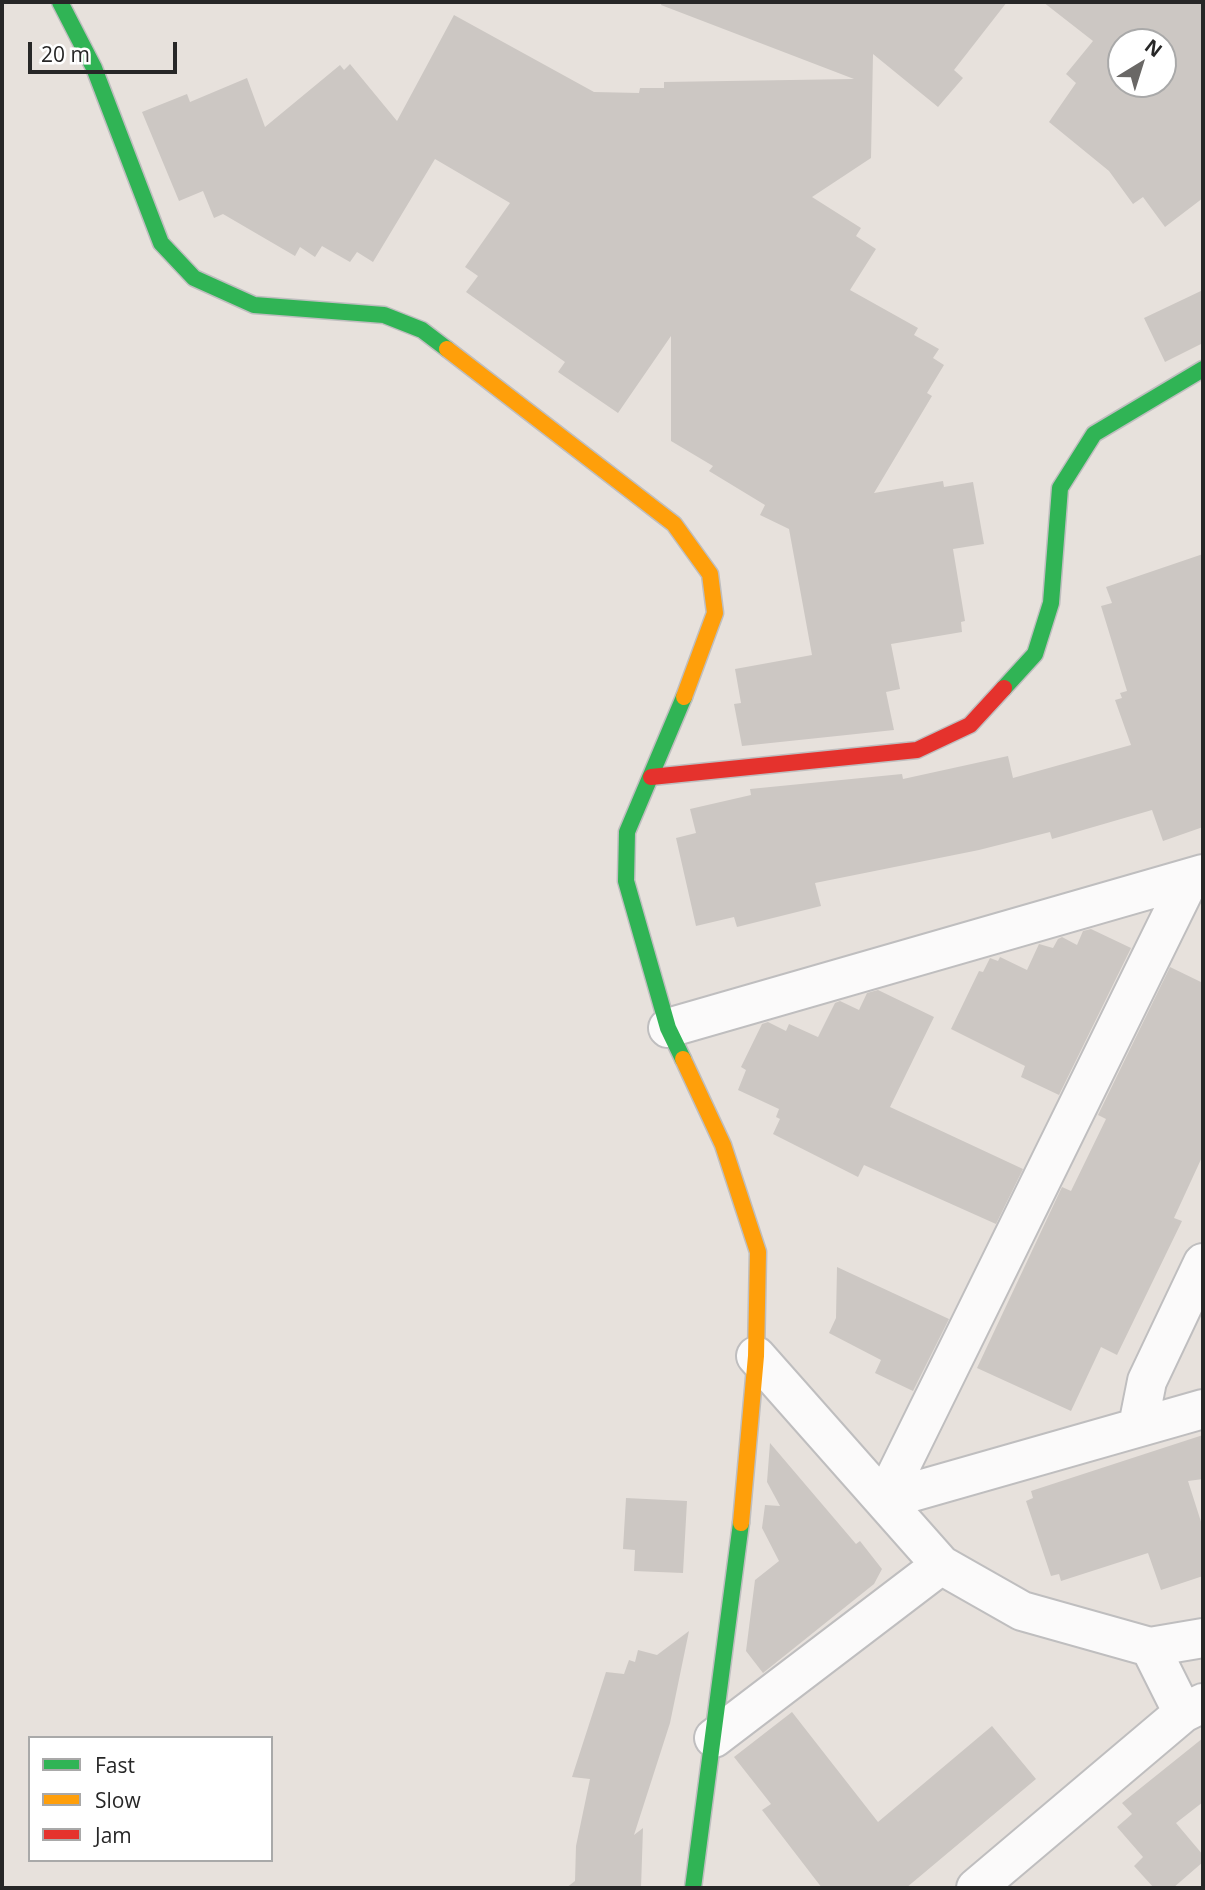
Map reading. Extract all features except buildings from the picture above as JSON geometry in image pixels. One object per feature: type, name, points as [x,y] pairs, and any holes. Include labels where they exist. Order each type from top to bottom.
[{"type":"street","points":[[60,2],[94,68],[161,243],[194,278],[254,304],[384,315],[422,330],[674,524],[710,574],[715,613],[699,662],[627,832],[626,881],[668,1028],[723,1145],[758,1252],[756,1356],[743,1506],[694,1888]]},
{"type":"street","points":[[651,777],[916,750],[970,725],[1035,654],[1051,603],[1060,488],[1094,435],[1203,369]]},
{"type":"street","points":[[668,1028],[1196,876]]},
{"type":"street","points":[[884,1500],[1196,876]]},
{"type":"street","points":[[1138,1426],[1146,1381],[1203,1263]]},
{"type":"street","points":[[756,1356],[942,1565],[1022,1611],[1150,1647],[1203,1638]]},
{"type":"street","points":[[884,1500],[1203,1409]]},
{"type":"street","points":[[714,1738],[942,1565]]},
{"type":"street","points":[[976,1888],[1193,1708],[1150,1647]]},
{"type":"traffic: fast","points":[[60,2],[94,68],[161,243],[194,278],[254,305],[384,315],[422,330],[447,349]]},
{"type":"traffic: fast","points":[[1004,688],[1035,654],[1051,603],[1060,488],[1094,434],[1203,369]]},
{"type":"traffic: fast","points":[[683,1059],[668,1028],[626,881],[627,832],[684,697]]},
{"type":"traffic: fast","points":[[693,1888],[741,1523]]},
{"type":"traffic: slow","points":[[447,349],[674,524],[710,574],[715,613],[684,697]]},
{"type":"traffic: slow","points":[[683,1059],[723,1145],[758,1252],[756,1356],[741,1523]]},
{"type":"traffic: jam","points":[[651,777],[917,750],[970,725],[1004,688]]}]
